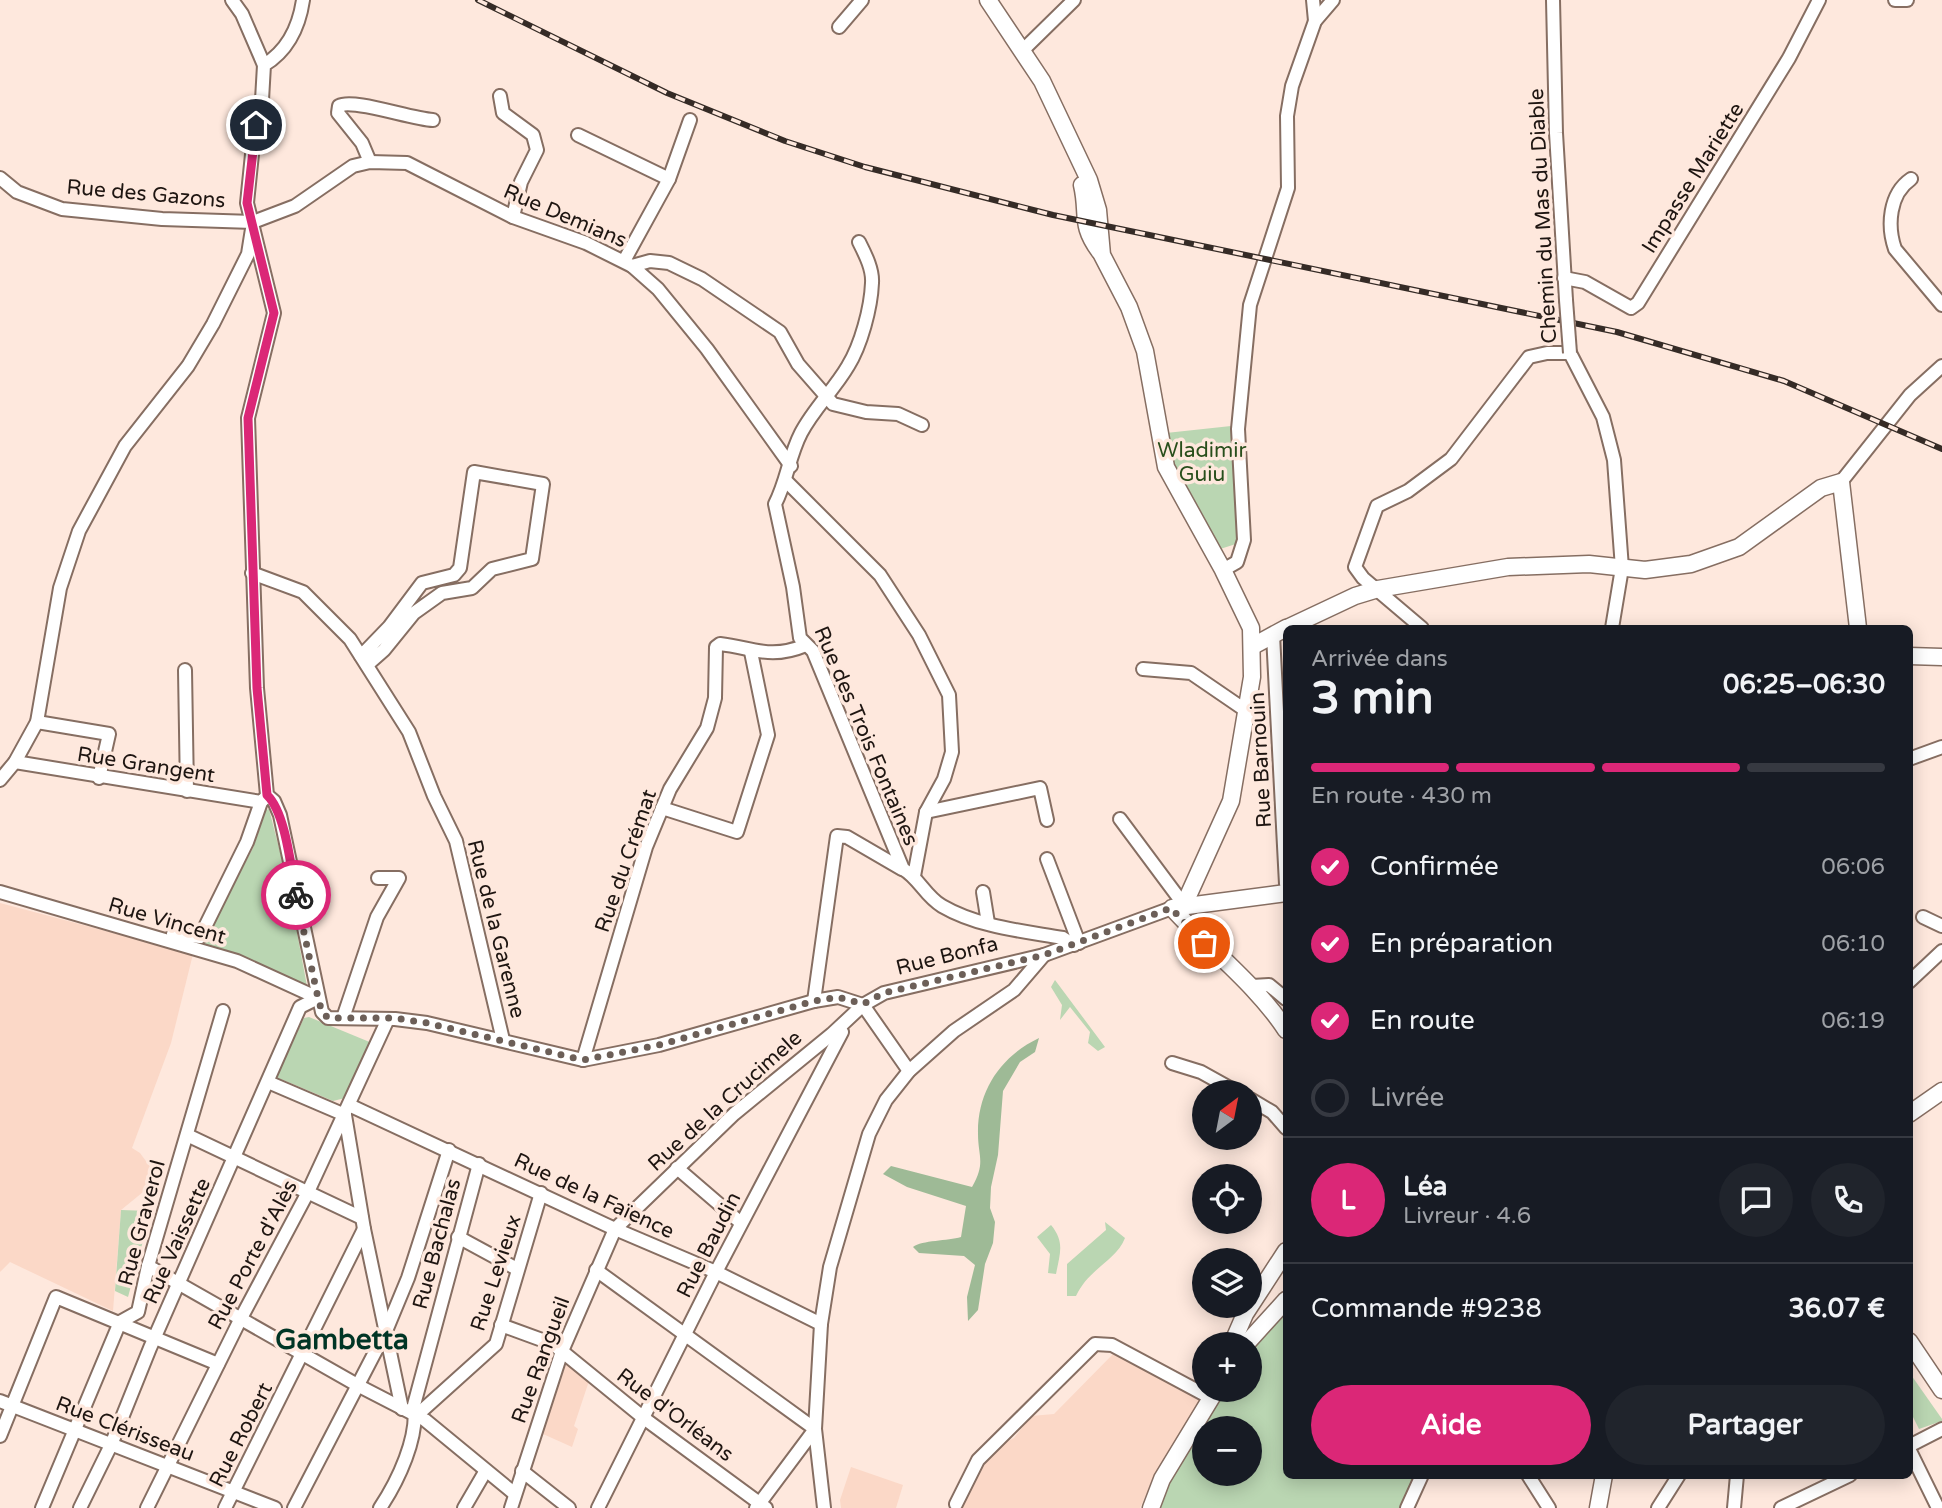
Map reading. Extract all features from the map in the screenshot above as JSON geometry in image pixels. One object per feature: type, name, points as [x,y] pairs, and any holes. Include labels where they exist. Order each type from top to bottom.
[{"type":"street","points":[[74,914],[194,939],[200,937],[247,842],[264,799],[252,573],[248,418],[274,313],[247,203],[256,125],[262,100],[264,65],[242,14],[232,0]]},
{"type":"street","points":[[264,65],[280,56],[285,48],[301,14],[303,0]]},
{"type":"street","points":[[839,27],[862,0]]},
{"type":"street","points":[[988,0],[1042,81],[1074,152],[1086,201],[1085,229],[1129,307],[1145,351],[1166,467],[1223,570],[1251,628],[1253,646],[1248,712],[1231,800],[1177,906]]},
{"type":"street","points":[[1023,50],[1074,0]]},
{"type":"street","points":[[1313,0],[1315,21]]},
{"type":"street","points":[[1223,570],[1237,562],[1244,540],[1238,429],[1250,305],[1288,188],[1287,116],[1292,86],[1315,21],[1332,0]]},
{"type":"street","name":"Chemin du Mas du Diable","points":[[1553,0],[1556,132],[1570,353],[1603,417],[1611,449],[1622,568],[1612,625]]},
{"type":"street","name":"Impasse Mariette","points":[[1564,278],[1585,282],[1631,308],[1638,303],[1789,58],[1819,0]]},
{"type":"street","points":[[1895,0],[1907,0]]},
{"type":"street","points":[[500,96],[503,113],[533,135],[537,149],[521,181],[513,217]]},
{"type":"street","points":[[370,162],[362,143],[338,113],[339,106],[359,103],[411,119],[432,120]]},
{"type":"street","points":[[628,263],[669,179],[690,120]]},
{"type":"street","points":[[578,135],[669,179]]},
{"type":"street","name":"Rue Demians","points":[[253,222],[295,206],[354,166],[370,162],[407,163],[513,217],[586,243],[628,263],[658,289],[707,349],[791,467]]},
{"type":"street","name":"Rue des Gazons","points":[[0,178],[17,192],[62,209],[162,219],[253,222]]},
{"type":"street","points":[[1911,179],[1897,192],[1890,225],[1892,239],[1895,249],[1942,305]]},
{"type":"street","points":[[0,780],[15,762],[37,722],[60,588],[79,531],[125,446],[188,366],[213,324],[248,254],[253,222]]},
{"type":"street","name":"Rue des Trois Fontaines","points":[[859,242],[869,263],[873,281],[849,365],[800,435],[787,482],[775,504],[793,587],[800,638],[813,651],[909,873],[922,889],[939,904],[961,916],[1063,938],[1077,944]]},
{"type":"street","points":[[628,263],[669,263],[702,279],[780,332],[798,364],[833,404],[866,412],[898,414],[922,425]]},
{"type":"street","points":[[1419,625],[1363,578],[1355,566],[1377,506],[1408,491],[1451,459],[1529,358],[1547,353],[1570,353]]},
{"type":"street","points":[[1307,624],[1378,589],[1508,567],[1589,564],[1645,570],[1691,564],[1739,547],[1821,488],[1841,482],[1910,396],[1942,366]]},
{"type":"street","points":[[474,472],[543,484],[532,559],[492,569],[472,589],[442,593],[414,613],[364,661],[422,583],[454,575],[460,568],[474,472]]},
{"type":"street","points":[[787,482],[880,575],[919,635],[949,695],[952,752],[944,779],[926,812],[909,873],[847,837],[837,836],[814,1001]]},
{"type":"street","points":[[1841,482],[1858,625]]},
{"type":"street","name":"Rue de la Garenne","points":[[252,573],[303,592],[350,639],[409,732],[434,796],[456,841],[503,1040]]},
{"type":"street","points":[[1253,646],[1282,631]]},
{"type":"street","name":"Rue Barnouin","points":[[1282,631],[1283,764]]},
{"type":"street","name":"Rue du Crémat","points":[[583,1060],[646,847],[662,808],[707,728],[715,698],[716,648],[726,645],[751,652],[789,652],[806,645]]},
{"type":"street","points":[[662,808],[737,832],[768,734],[751,652]]},
{"type":"street","points":[[1913,656],[1942,657]]},
{"type":"street","points":[[1143,668],[1191,673],[1248,712]]},
{"type":"street","points":[[185,670],[187,791]]},
{"type":"street","points":[[37,722],[108,734],[99,778]]},
{"type":"street","points":[[1913,758],[1942,747]]},
{"type":"street","name":"Rue Grangent","points":[[15,762],[99,778],[264,799]]},
{"type":"street","points":[[926,812],[1040,788],[1047,820]]},
{"type":"street","points":[[264,799],[274,801],[279,815],[318,998]]},
{"type":"street","points":[[1120,819],[1177,906],[1215,954],[1252,986],[1283,1026]]},
{"type":"street","points":[[1047,859],[1077,944]]},
{"type":"street","points":[[378,878],[399,878],[377,917],[343,1018],[414,1020],[583,1060],[659,1045],[814,1001],[838,997],[863,1004],[909,1071]]},
{"type":"street","name":"Rue Vincent","points":[[0,892],[237,961],[318,998],[322,1012],[328,1018],[343,1018]]},
{"type":"street","points":[[983,892],[988,923]]},
{"type":"street","name":"Rue Bonfa","points":[[863,1004],[884,993],[1044,955],[1177,906],[1283,893]]},
{"type":"street","points":[[1923,917],[1942,926]]},
{"type":"street","points":[[1913,978],[1942,951]]},
{"type":"street","points":[[824,1508],[815,1429],[821,1324],[830,1267],[869,1134],[886,1100],[909,1071],[954,1031],[1014,990],[1044,955]]},
{"type":"street","points":[[1252,986],[1269,985],[1283,997]]},
{"type":"street","name":"Rue Vaissette","points":[[80,1508],[111,1445],[155,1337],[300,1007],[318,998]]},
{"type":"street","name":"Rue de la Crucimele","points":[[615,1228],[734,1114],[832,1034],[863,1004]]},
{"type":"street","name":"Rue Baudin","points":[[598,1508],[835,1041],[863,1004]]},
{"type":"street","name":"Rue Graverol","points":[[42,1508],[120,1322],[138,1312],[148,1266],[223,1011]]},
{"type":"street","name":"Rue Porte d'Alès","points":[[147,1508],[170,1467],[240,1320],[307,1194],[387,1018]]},
{"type":"street","points":[[1172,1063],[1201,1072],[1215,1080]]},
{"type":"street","name":"Rue de la Faïence","points":[[268,1082],[449,1150],[716,1272],[821,1324]]},
{"type":"street","points":[[1913,1111],[1942,1091]]},
{"type":"street","points":[[1262,1106],[1272,1112],[1283,1125]]},
{"type":"street","points":[[347,1110],[363,1224],[402,1409]]},
{"type":"street","points":[[187,1135],[363,1224]]},
{"type":"street","points":[[295,1508],[386,1331],[408,1278],[449,1150]]},
{"type":"street","name":"Rue Bachalas","points":[[380,1508],[421,1418],[414,1405],[479,1164]]},
{"type":"street","points":[[677,1168],[741,1223]]},
{"type":"street","name":"Rue Levieux","points":[[421,1418],[496,1344],[541,1194]]},
{"type":"street","name":"Rue Robert","points":[[225,1508],[303,1355],[363,1224]]},
{"type":"street","name":"Rue Rangueil","points":[[511,1508],[562,1351],[615,1228]]},
{"type":"street","points":[[458,1237],[517,1269]]},
{"type":"street","points":[[1237,1332],[1245,1314],[1283,1256]]},
{"type":"street","points":[[148,1266],[240,1320],[421,1418],[485,1472],[515,1493]]},
{"type":"street","points":[[596,1270],[687,1333],[815,1429]]},
{"type":"street","points":[[0,1436],[6,1403],[56,1297],[218,1364]]},
{"type":"street","points":[[1257,1332],[1283,1303]]},
{"type":"street","name":"Rue d'Orléans","points":[[501,1325],[554,1344],[645,1419],[761,1506]]},
{"type":"street","points":[[956,1504],[978,1460],[1091,1348],[1101,1343],[1121,1350],[1192,1384]]},
{"type":"street","points":[[1913,1347],[1942,1390]]},
{"type":"street","points":[[1151,1508],[1162,1479],[1209,1402]]},
{"type":"street","name":"Rue Clérisseau","points":[[6,1403],[275,1508]]},
{"type":"street","points":[[761,1506],[815,1429]]},
{"type":"street","points":[[1913,1445],[1942,1429]]},
{"type":"street","points":[[1913,1455],[1938,1508]]},
{"type":"street","points":[[522,1471],[569,1508]]},
{"type":"street","points":[[464,1508],[485,1472]]},
{"type":"street","points":[[1408,1508],[1420,1479]]},
{"type":"street","points":[[1531,1479],[1549,1508]]},
{"type":"street","points":[[1598,1508],[1603,1479]]},
{"type":"street","points":[[1658,1508],[1676,1479]]},
{"type":"street","points":[[1734,1508],[1737,1479]]},
{"type":"street","points":[[1781,1508],[1842,1479]]},
{"type":"shaded area","points":[[0,903],[193,954],[171,1043],[132,1148],[140,1153],[159,1179],[121,1210],[113,1311],[10,1262],[0,1272]]},
{"type":"shaded area","points":[[1115,1352],[1192,1392],[1192,1402],[1199,1402],[1153,1479],[1140,1508],[958,1508],[980,1466],[998,1446],[1014,1438],[1031,1416],[1054,1414]]},
{"type":"shaded area","points":[[566,1364],[589,1381],[574,1426],[578,1429],[572,1447],[543,1434]]},
{"type":"shaded area","points":[[851,1467],[903,1485],[896,1508],[841,1508],[840,1500]]},
{"type":"green space","name":"Wladimir Guiu","points":[[1231,426],[1239,543],[1217,550],[1173,475],[1166,433]]},
{"type":"green space","points":[[269,809],[287,879],[307,986],[201,945],[253,848],[266,810]]},
{"type":"green space","points":[[1055,980],[1105,1047],[1098,1051],[1088,1043],[1090,1032],[1070,1007],[1060,1020],[1062,1005],[1051,987]]},
{"type":"green space","points":[[309,1017],[372,1043],[349,1097],[333,1101],[276,1077],[304,1018]]},
{"type":"green space","points":[[1039,1038],[1035,1052],[1020,1062],[1003,1091],[998,1155],[991,1187],[990,1208],[995,1222],[993,1243],[985,1264],[978,1310],[968,1321],[967,1297],[975,1265],[964,1256],[919,1253],[913,1247],[961,1237],[966,1206],[907,1187],[883,1174],[891,1166],[972,1187],[979,1172],[979,1118],[987,1089],[1013,1055]]},
{"type":"green space","points":[[121,1210],[151,1211],[128,1297],[115,1291]]},
{"type":"green space","points":[[1105,1222],[1125,1238],[1121,1246],[1088,1278],[1076,1296],[1067,1296],[1067,1264],[1106,1230]]},
{"type":"green space","points":[[1051,1225],[1060,1242],[1056,1274],[1048,1273],[1050,1254],[1037,1237]]},
{"type":"green space","points":[[1283,1311],[1283,1479],[1415,1479],[1403,1508],[1157,1508],[1192,1443],[1192,1486],[1262,1486],[1262,1416],[1208,1416],[1216,1402],[1262,1402],[1262,1334]]},
{"type":"green space","points":[[1913,1378],[1942,1419],[1919,1429],[1913,1417]]},
{"type":"railway","points":[[478,0],[667,93],[785,141],[865,167],[1053,215],[1617,332],[1784,381],[1942,449]]},
{"type":"way so far","points":[[296,895],[318,998],[322,1012],[328,1018],[395,1018],[427,1023],[583,1060],[659,1045],[814,1001],[838,997],[863,1004],[884,993],[1020,958],[1044,955],[1171,908],[1204,943]]},
{"type":"district","name":"Gambetta","points":[[342,1340]]},
{"type":"route","points":[[256,125],[247,203],[273,300],[274,313],[248,418],[249,521],[257,688],[267,795],[274,801],[279,815],[296,895]]}]
